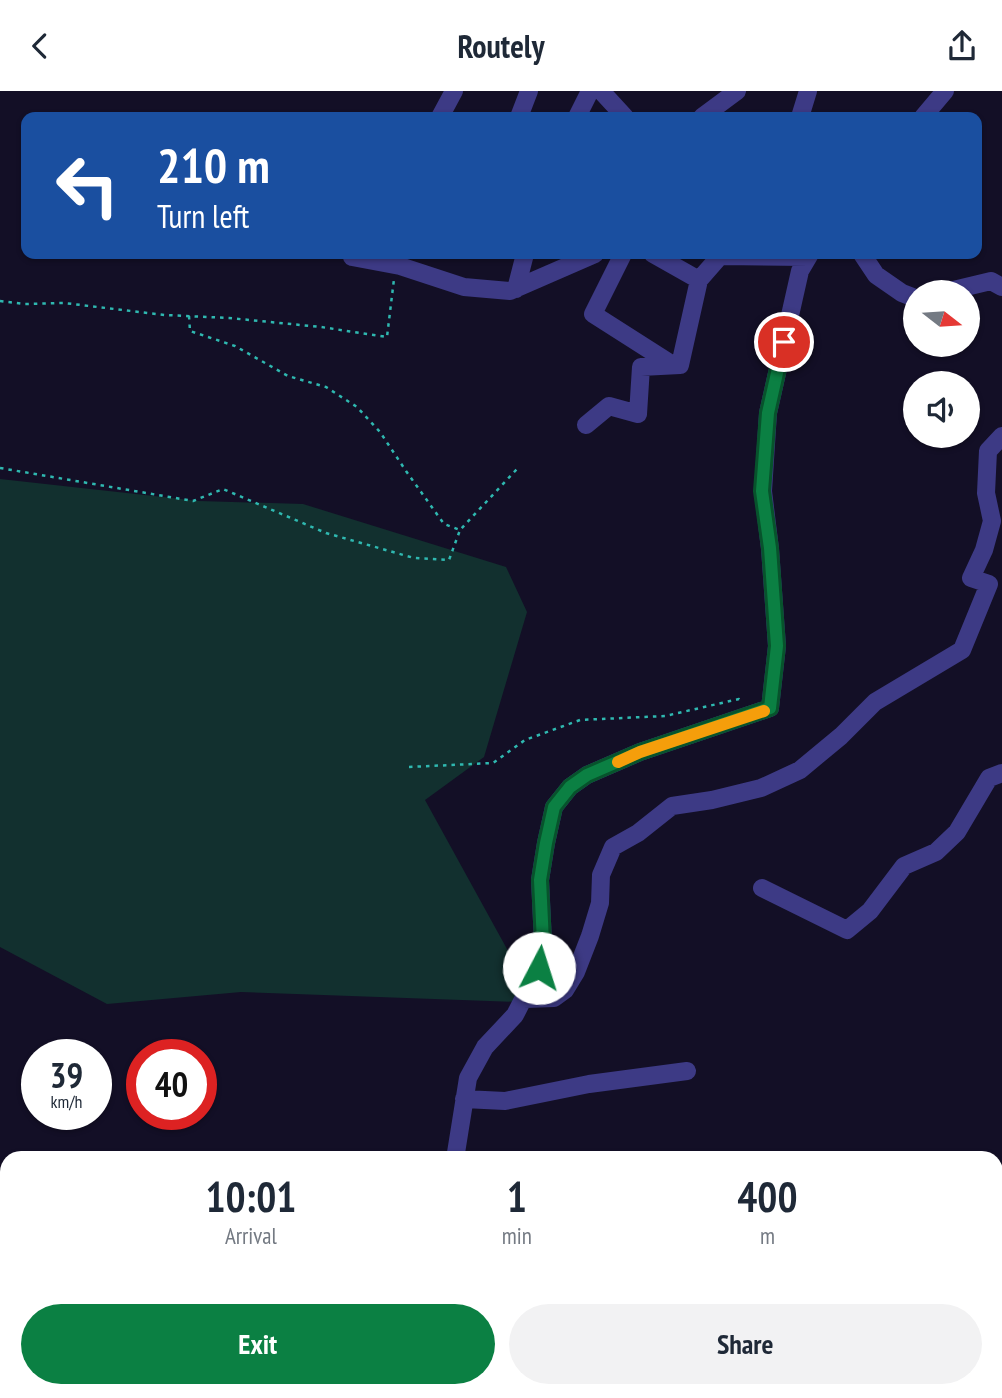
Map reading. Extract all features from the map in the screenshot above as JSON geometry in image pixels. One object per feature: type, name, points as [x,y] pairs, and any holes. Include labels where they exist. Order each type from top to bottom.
[{"type":"street","points":[[443,112],[454,91]]},
{"type":"street","points":[[521,112],[529,91]]},
{"type":"street","points":[[580,112],[590,91]]},
{"type":"street","points":[[601,91],[617,112]]},
{"type":"street","points":[[709,112],[737,91]]},
{"type":"street","points":[[802,112],[808,91]]},
{"type":"street","points":[[927,112],[945,91]]},
{"type":"street","points":[[397,259],[464,287],[510,291],[569,260]]},
{"type":"street","points":[[516,289],[524,259]]},
{"type":"street","points":[[620,259],[593,314],[673,365]]},
{"type":"street","points":[[662,259],[699,280]]},
{"type":"street","points":[[586,425],[610,406],[638,414],[641,367],[680,365],[699,280],[717,259]]},
{"type":"street","points":[[456,1151],[468,1078],[485,1047],[515,1015],[539,968],[543,942],[540,880],[554,807],[570,787],[587,775],[640,752],[770,708],[777,646],[770,548],[762,491],[768,413],[800,271],[807,259]]},
{"type":"street","points":[[865,259],[876,275],[903,293]]},
{"type":"street","points":[[980,284],[991,281],[1002,287]]},
{"type":"street","points":[[524,999],[554,998],[565,990],[571,981],[590,936],[600,903],[601,875],[613,847],[638,833],[672,806],[761,788],[800,770],[841,736],[875,702],[962,650],[989,584],[971,577],[984,550],[992,521],[986,493],[988,451],[1002,436]]},
{"type":"street","points":[[762,888],[847,930],[870,911],[904,866],[936,852],[957,832],[989,778],[1002,773]]},
{"type":"street","points":[[464,1099],[505,1101],[589,1084],[687,1071]]},
{"type":"path","points":[[0,301],[24,304],[64,303],[165,315],[321,327],[387,337],[397,259]]},
{"type":"path","points":[[189,316],[190,331],[235,346],[288,376],[326,387],[357,407],[380,432],[444,524],[460,530]]},
{"type":"path","points":[[0,468],[193,501],[223,489],[326,533],[414,558],[449,561],[460,530],[517,469]]},
{"type":"path","points":[[409,767],[493,763],[525,740],[580,720],[666,716],[739,699],[753,714]]},
{"type":"green space","points":[[0,479],[199,501],[303,504],[506,567],[527,612],[484,757],[425,800],[518,969],[534,957],[520,1002],[241,992],[107,1004],[0,947]]},
{"type":"slow traffic","points":[[618,762],[640,752],[764,711]]},
{"type":"route","points":[[539,968],[543,942],[540,880],[546,843],[554,807],[570,787],[587,775],[640,752],[770,708],[777,646],[770,548],[762,491],[768,413],[784,342]]}]
